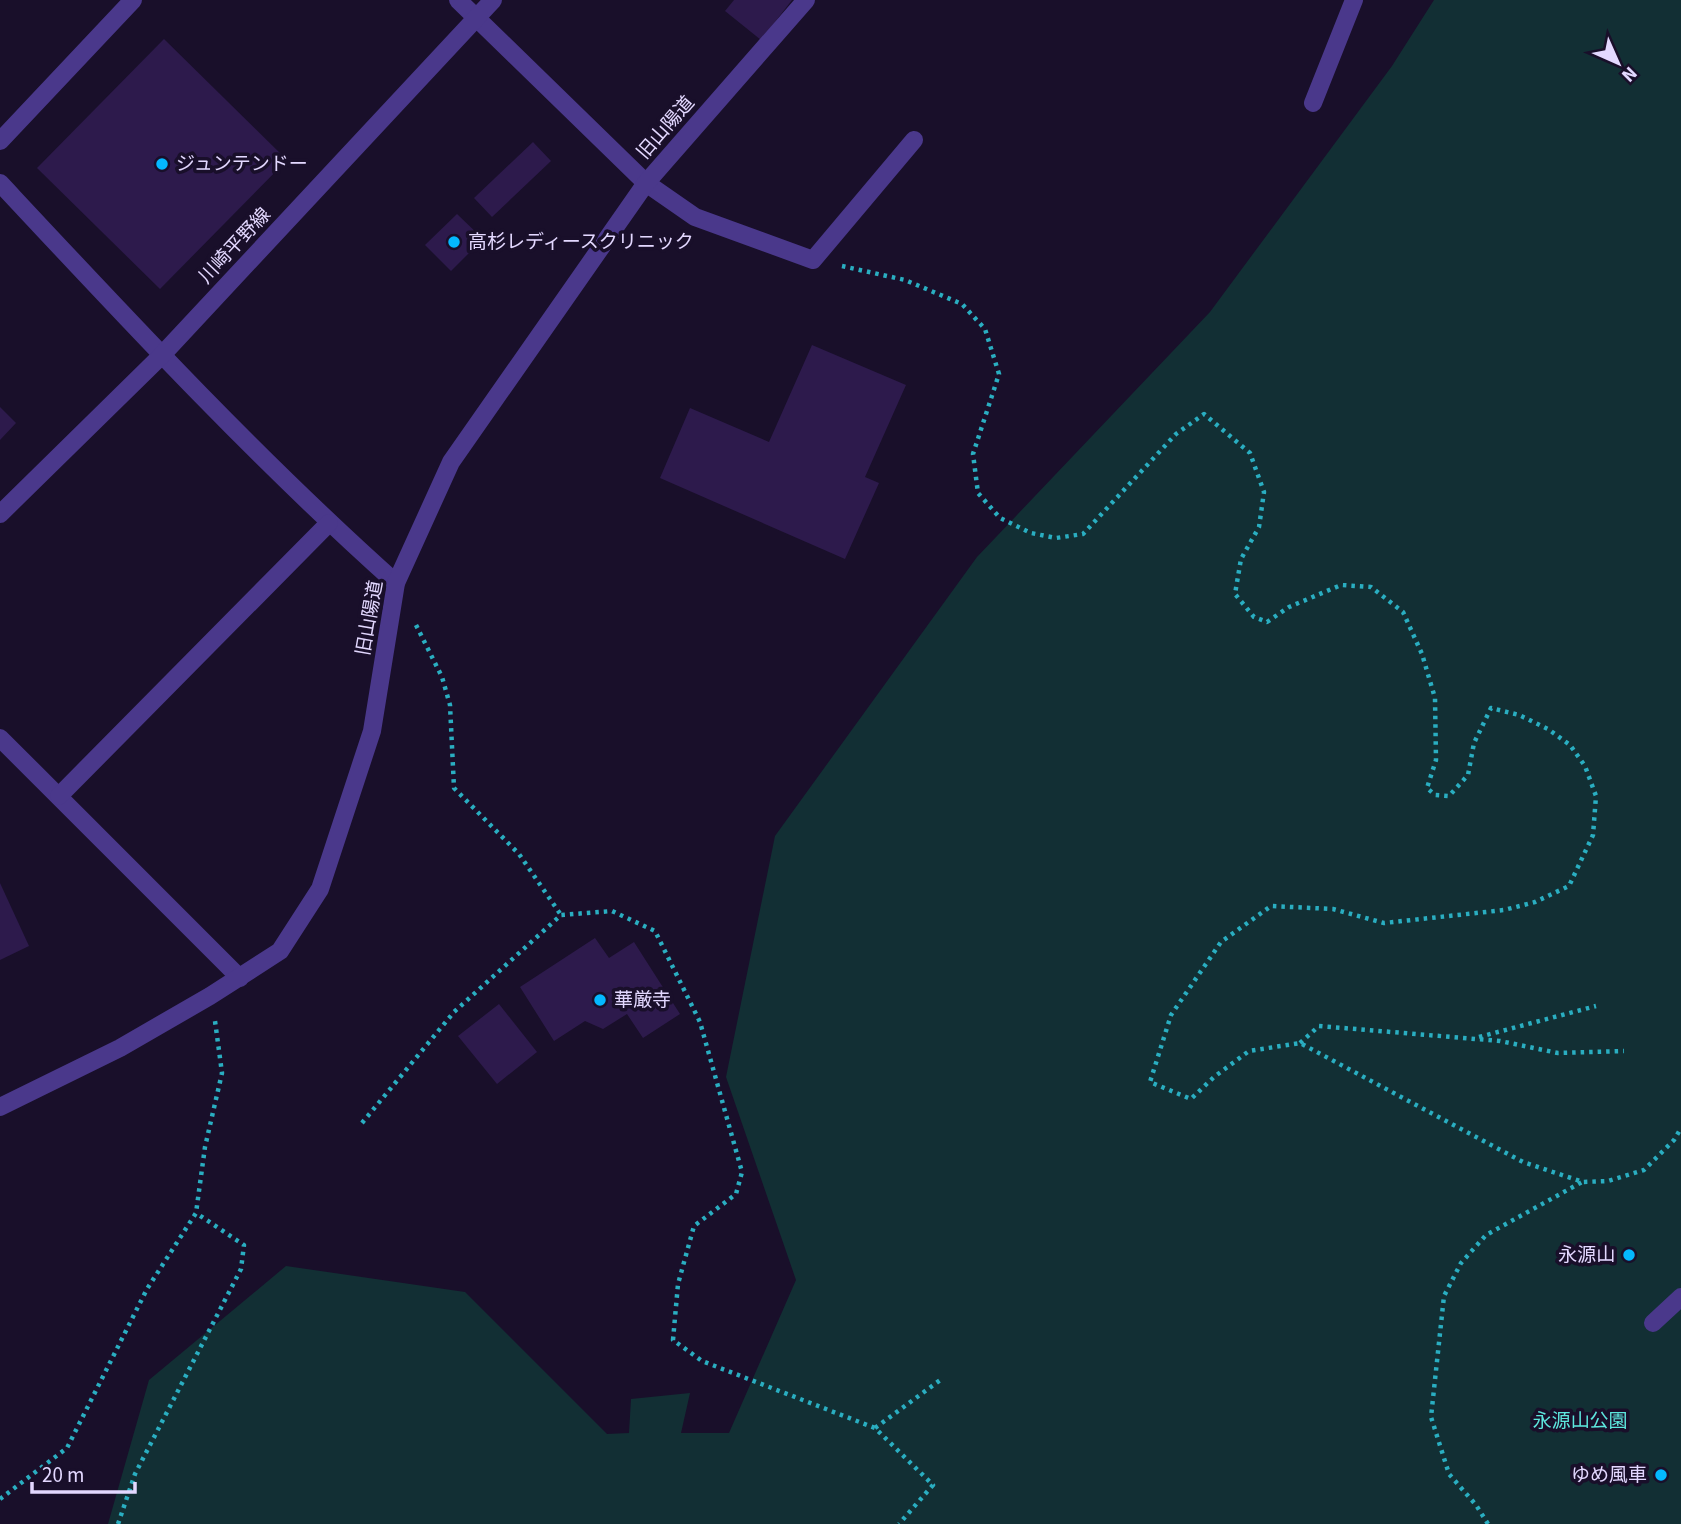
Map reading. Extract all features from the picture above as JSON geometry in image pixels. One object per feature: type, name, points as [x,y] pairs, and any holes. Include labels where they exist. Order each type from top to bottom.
[{"type":"street","points":[[0,141],[133,0]]},
{"type":"street","points":[[458,0],[646,183],[695,217],[813,260],[915,140]]},
{"type":"street","name":"川崎平野線","points":[[0,514],[162,356],[494,0]]},
{"type":"street","name":"旧山陽道","points":[[0,1107],[120,1048],[240,978],[280,951],[320,888],[372,731],[396,583],[451,462],[646,183],[806,0]]},
{"type":"street","points":[[1313,103],[1354,0]]},
{"type":"street","points":[[0,183],[162,356],[329,523],[396,583]]},
{"type":"street","points":[[59,796],[329,523]]},
{"type":"street","points":[[0,738],[240,978]]},
{"type":"street","points":[[1653,1323],[1681,1297]]},
{"type":"path","points":[[813,260],[905,280],[962,304],[985,330],[999,374],[973,454],[978,493],[1000,518],[1031,533],[1056,538],[1083,534],[1176,434],[1204,414],[1250,453],[1264,492],[1259,527],[1241,559],[1235,594],[1254,617],[1267,622],[1289,607],[1340,585],[1371,587],[1403,612],[1422,654],[1435,698],[1436,760],[1427,788],[1435,795],[1449,796],[1468,775],[1474,743],[1491,708],[1519,715],[1548,729],[1570,746],[1584,766],[1596,796],[1593,835],[1569,886],[1535,902],[1504,909],[1384,923],[1333,909],[1271,905],[1221,942],[1171,1015],[1150,1082],[1191,1099],[1214,1077],[1249,1051],[1300,1043],[1319,1026],[1500,1041],[1558,1053],[1623,1051]]},
{"type":"path","points":[[396,583],[442,677],[450,705],[454,788],[519,854],[561,915]]},
{"type":"path","points":[[362,1124],[454,1012],[561,915],[612,911],[655,931],[700,1022],[742,1172],[736,1194],[694,1226],[678,1284],[673,1340],[702,1361],[874,1428],[933,1485],[899,1524]]},
{"type":"path","points":[[0,1499],[67,1448],[146,1289],[196,1213],[205,1147],[222,1073],[210,996]]},
{"type":"path","points":[[1474,1039],[1597,1006]]},
{"type":"path","points":[[1300,1043],[1523,1161],[1583,1182],[1608,1181],[1644,1170],[1674,1140],[1681,1128]]},
{"type":"path","points":[[1488,1524],[1476,1505],[1449,1474],[1431,1417],[1444,1296],[1461,1263],[1486,1235],[1583,1182]]},
{"type":"path","points":[[118,1524],[135,1474],[241,1269],[244,1245],[196,1213]]},
{"type":"path","points":[[874,1428],[943,1378]]},
{"type":"green space","name":"永源山公園","points":[[1434,0],[1681,0],[1681,1524],[108,1524],[149,1380],[286,1266],[465,1292],[607,1434],[629,1433],[631,1399],[690,1393],[681,1433],[729,1433],[796,1280],[726,1077],[775,836],[977,557],[1210,312],[1392,66]]},
{"type":"building","points":[[734,0],[792,0],[761,40],[725,11]]},
{"type":"building","name":"ジュンテンドー","points":[[164,39],[287,160],[160,289],[37,168]]},
{"type":"building","points":[[533,142],[551,161],[492,217],[474,198]]},
{"type":"building","name":"高杉レディースクリニック","points":[[457,214],[483,239],[451,271],[425,245]]},
{"type":"building","points":[[812,345],[906,385],[865,477],[879,483],[845,559],[660,478],[690,408],[769,442]]},
{"type":"building","points":[[0,407],[16,423],[0,440]]},
{"type":"building","points":[[0,883],[29,946],[0,960]]},
{"type":"building","name":"華厳寺","points":[[595,938],[609,958],[634,942],[680,1014],[643,1038],[627,1014],[603,1029],[585,1021],[554,1041],[520,987]]},
{"type":"building","points":[[499,1004],[537,1052],[497,1084],[458,1036]]},
{"type":"place","name":"ジュンテンドー","points":[[162,164]]},
{"type":"place","name":"高杉レディースクリニック","points":[[454,242]]},
{"type":"place","name":"華厳寺","points":[[600,1000]]},
{"type":"place","name":"永源山","points":[[1629,1255]]},
{"type":"place","name":"ゆめ風車","points":[[1661,1475]]}]
